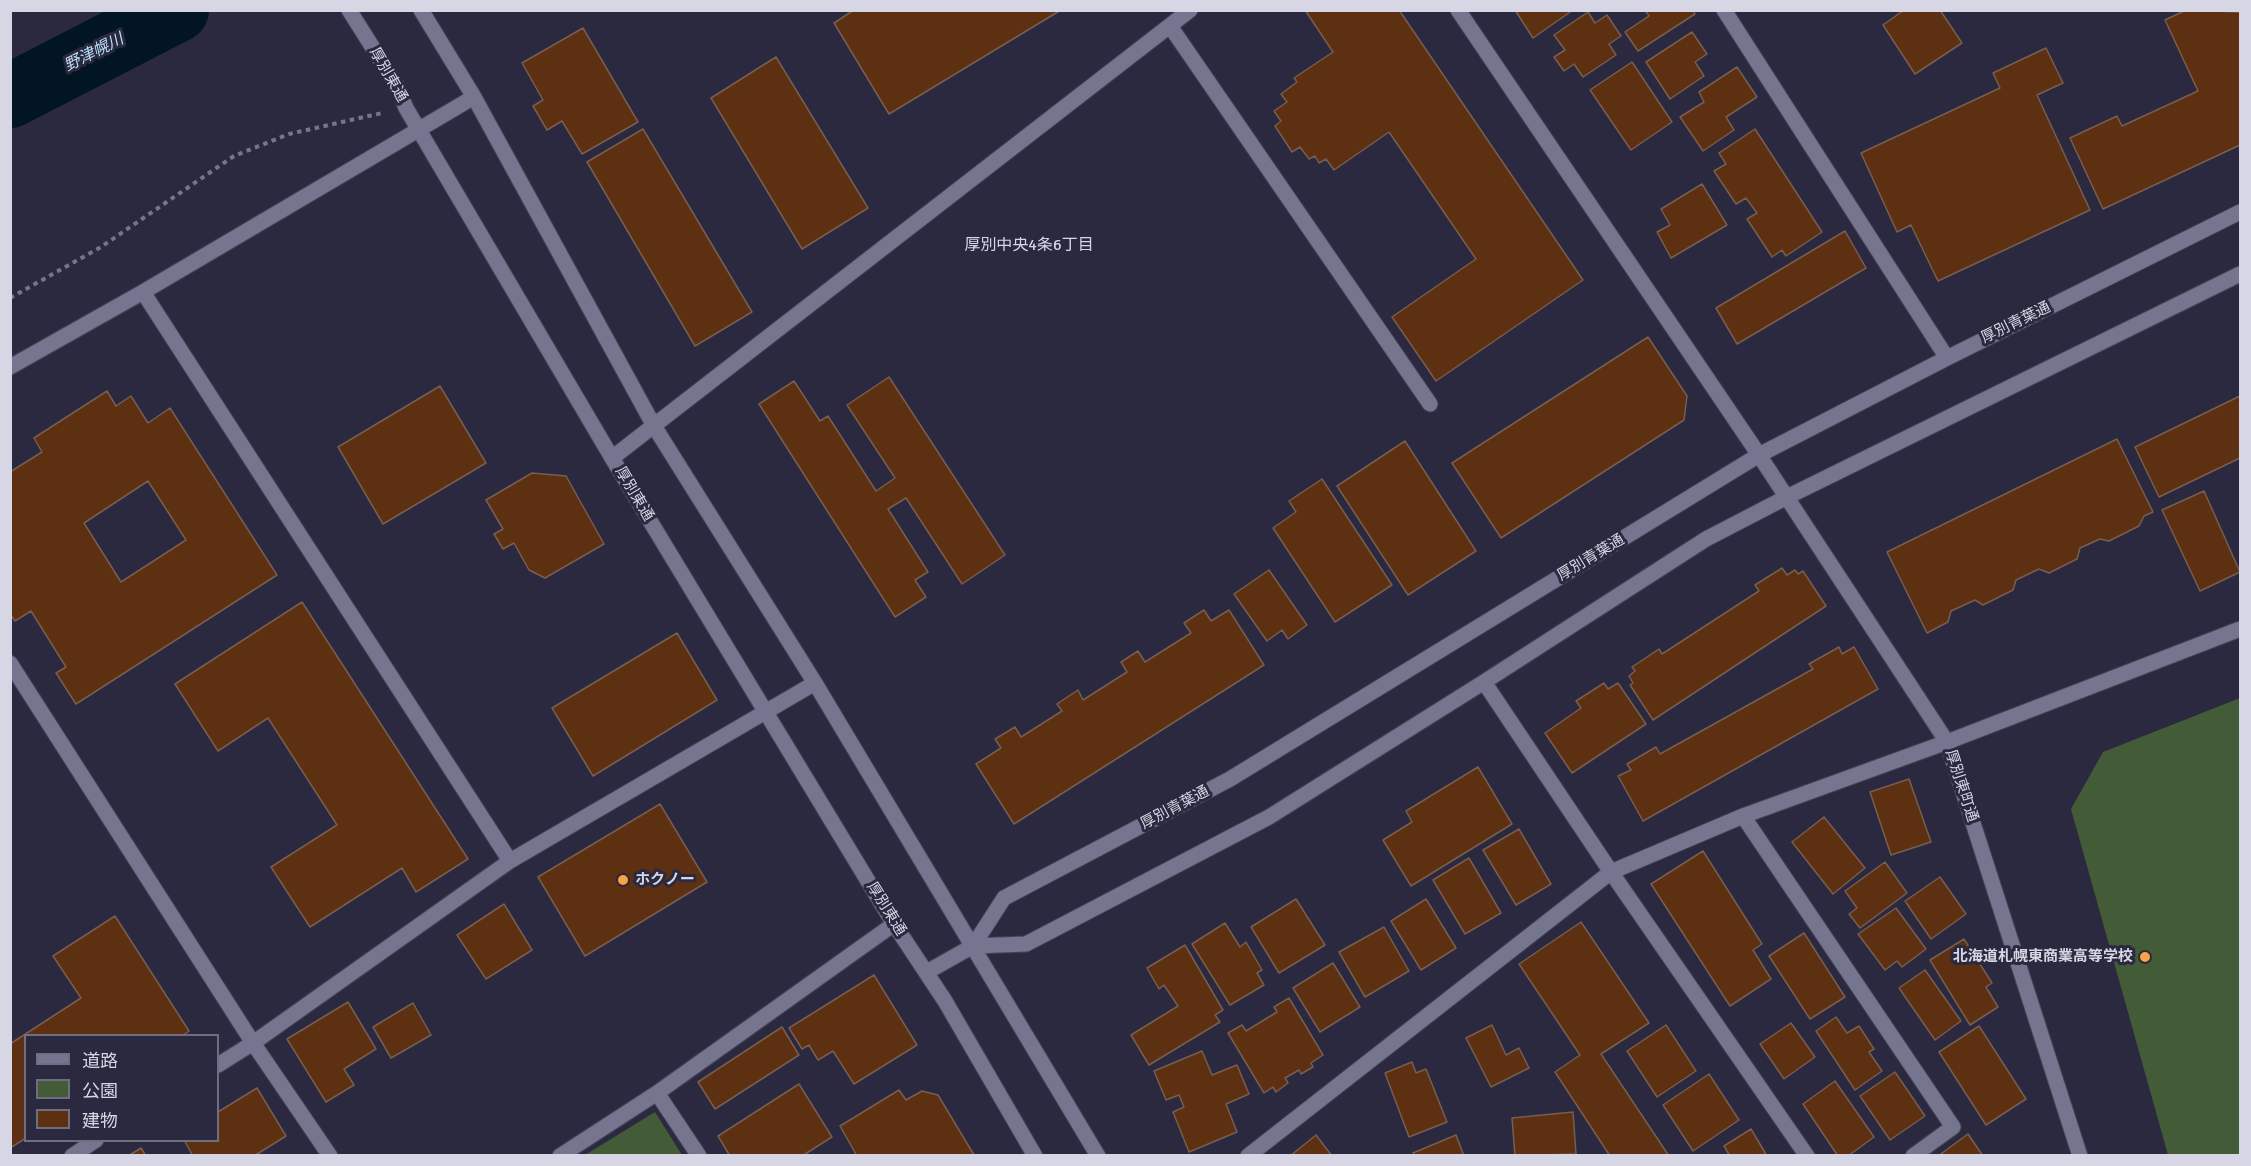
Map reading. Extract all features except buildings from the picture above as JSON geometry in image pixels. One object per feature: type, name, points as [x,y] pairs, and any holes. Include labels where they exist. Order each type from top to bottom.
[{"type":"street","name":"厚別東通","points":[[349,10],[396,86],[406,108],[420,128],[612,458],[894,924],[927,972]]},
{"type":"street","points":[[421,10],[474,97],[654,426],[815,683],[1098,1155]]},
{"type":"street","points":[[612,458],[1190,10]]},
{"type":"street","name":"厚別東町通","points":[[1458,10],[1787,496],[1947,742],[2080,1155]]},
{"type":"street","points":[[1724,10],[1947,358]]},
{"type":"street","points":[[1170,26],[1430,404]]},
{"type":"street","points":[[10,367],[143,292],[474,97]]},
{"type":"street","name":"厚別青葉通","points":[[973,946],[1004,898],[1230,779],[1759,455],[1947,358],[2241,212]]},
{"type":"street","name":"厚別青葉通","points":[[927,972],[973,946],[1026,944],[1269,817],[1706,539],[1787,496],[2241,274]]},
{"type":"street","points":[[143,292],[510,861]]},
{"type":"street","points":[[1248,1155],[1611,872],[1743,816],[1947,742],[2241,629]]},
{"type":"street","points":[[10,663],[253,1043],[330,1155]]},
{"type":"street","points":[[1484,682],[1611,872],[1807,1155]]},
{"type":"street","points":[[219,1064],[253,1043],[510,861],[815,683]]},
{"type":"street","points":[[1743,816],[1953,1127],[1913,1155]]},
{"type":"street","points":[[560,1155],[657,1094],[894,924]]},
{"type":"street","points":[[927,972],[1035,1155]]},
{"type":"street","points":[[657,1094],[699,1155]]},
{"type":"street","points":[[72,1155],[93,1142]]},
{"type":"path","points":[[10,298],[101,247],[234,156],[289,134],[406,108]]},
{"type":"green space","name":"北海道札幌東商業高等学校","points":[[2240,698],[2240,1155],[2168,1155],[2071,809],[2103,752]]},
{"type":"green space","points":[[655,1112],[682,1155],[585,1155]]},
{"type":"waterway","name":"野津幌川","points":[[10,96],[177,10]]},
{"type":"place","name":"ホクノー","points":[[623,880]]},
{"type":"place","name":"北海道札幌東商業高等学校","points":[[2145,957]]},
{"type":"district","name":"厚別中央4条6丁目","points":[[1029,246]]}]
